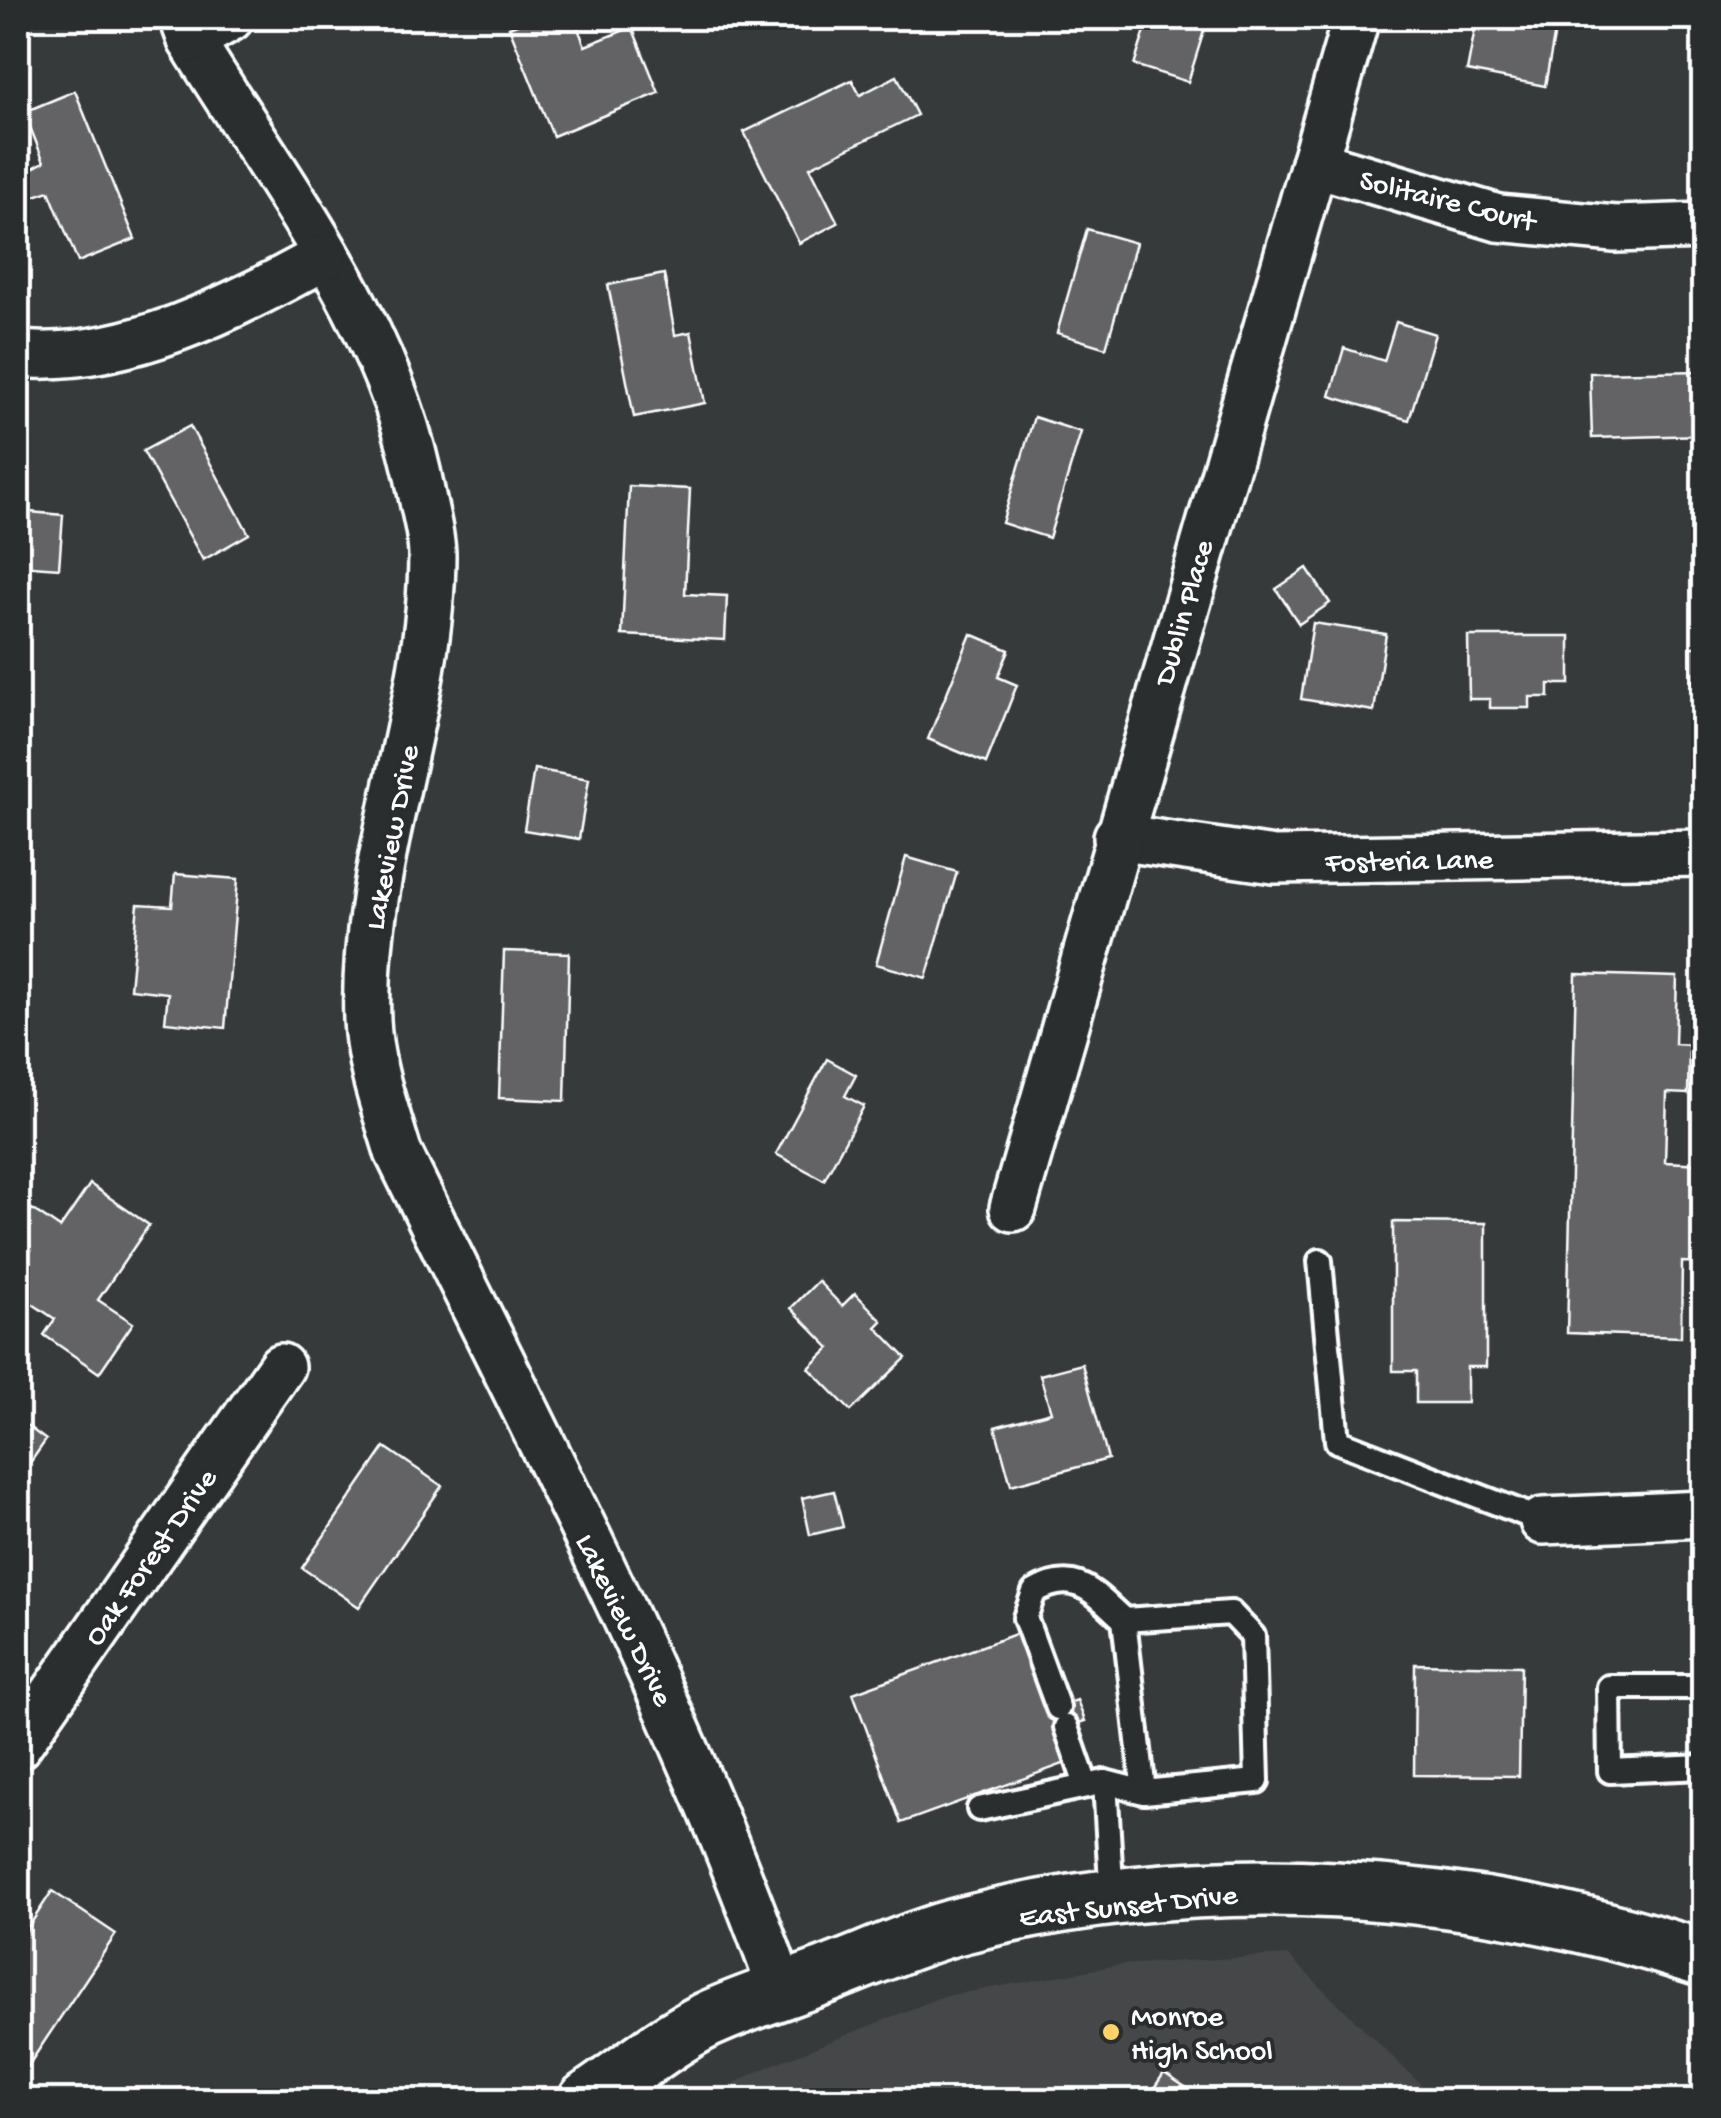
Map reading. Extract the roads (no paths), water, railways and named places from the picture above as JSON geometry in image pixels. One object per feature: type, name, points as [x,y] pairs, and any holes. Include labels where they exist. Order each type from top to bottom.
[{"type":"street","points":[[187,29],[230,18]]},
{"type":"street","name":"Dublin Place","points":[[1012,1208],[1356,18]]},
{"type":"street","name":"Lakeview Drive","points":[[187,29],[371,335],[402,413],[418,468],[432,552],[426,642],[379,865],[370,938],[367,1021],[373,1072],[398,1152],[667,1701],[745,1888],[782,1992]]},
{"type":"street","name":"Solitaire Court","points":[[1314,163],[1498,218],[1616,229],[1704,226]]},
{"type":"street","points":[[18,354],[41,356],[134,340],[234,306],[324,257]]},
{"type":"street","name":"Fosteria Lane","points":[[1117,837],[1274,860],[1704,853]]},
{"type":"street","name":"Oak Forest Drive","points":[[18,1745],[280,1367]]},
{"type":"street","points":[[1543,1521],[1704,1514]]},
{"type":"street","name":"East Sunset Drive","points":[[588,2100],[706,2021],[960,1926],[1112,1900],[1195,1890],[1406,1896],[1482,1903],[1621,1932],[1704,1959]]},
{"type":"lane","points":[[1320,1261],[1337,1441],[1543,1521]]},
{"type":"lane","points":[[1112,1900],[1095,1784],[1062,1718],[1025,1618],[1034,1592],[1054,1581],[1084,1584],[1124,1620],[1144,1792]]},
{"type":"lane","points":[[979,1809],[1095,1784],[1144,1792],[1257,1781],[1253,1636],[1231,1613],[1124,1620]]},
{"type":"lane","points":[[1704,1687],[1608,1686],[1610,1771],[1704,1767]]},
{"type":"place","name":"Monroe High School","points":[[1111,2032]]}]
